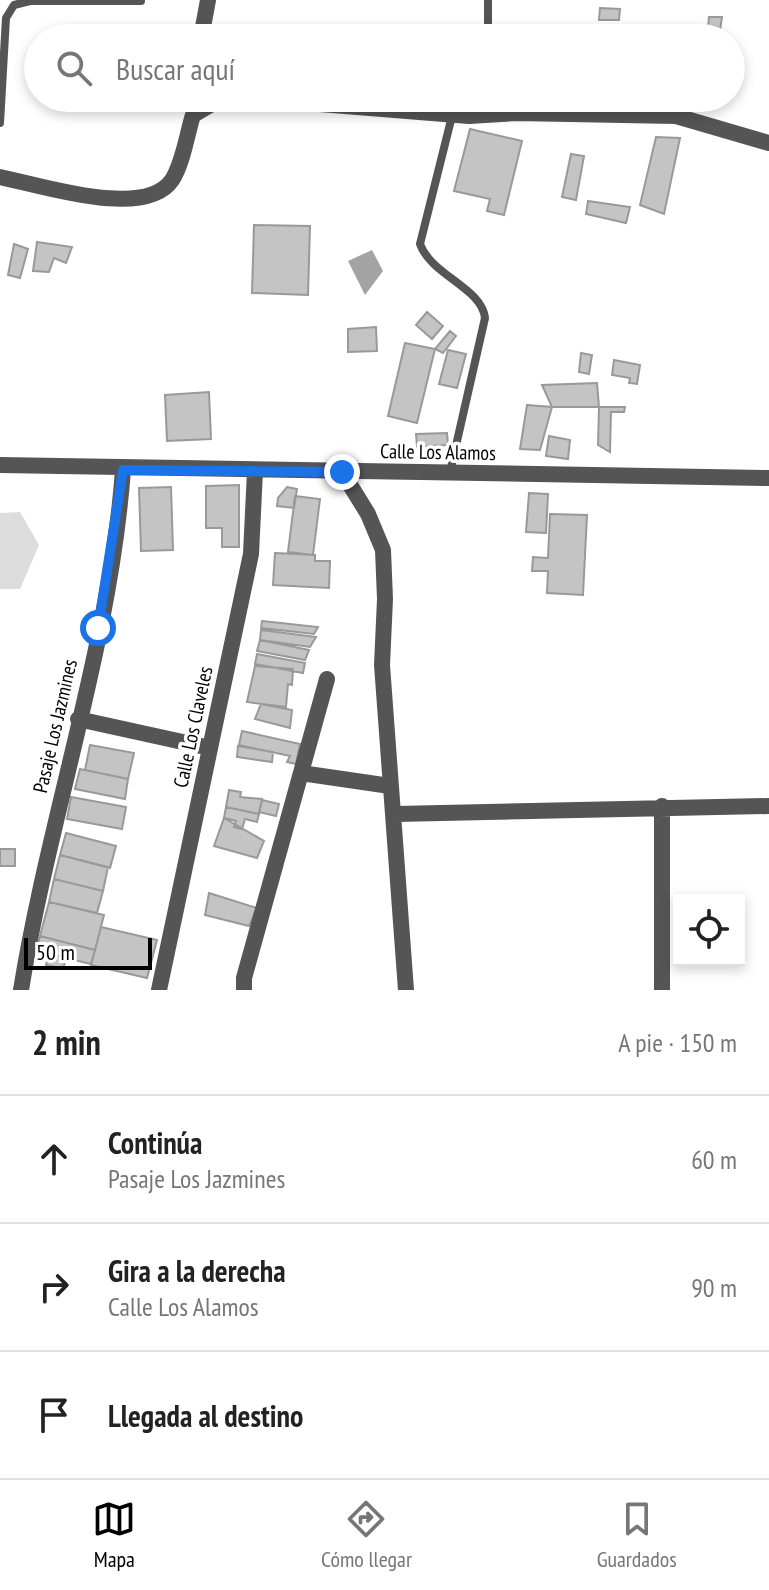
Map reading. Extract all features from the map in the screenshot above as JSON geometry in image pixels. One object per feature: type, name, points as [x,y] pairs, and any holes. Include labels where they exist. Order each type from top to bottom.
[{"type":"street","points":[[204,24],[208,0]]},
{"type":"street","points":[[0,177],[120,200],[152,197],[173,179],[191,112]]},
{"type":"street","points":[[406,112],[452,116],[676,116],[769,143]]},
{"type":"street","name":"Calle Los Alamos","points":[[0,465],[123,470],[769,478]]},
{"type":"street","name":"Pasaje Los Jazmines","points":[[21,990],[38,889],[98,628],[123,470]]},
{"type":"street","name":"Calle Los Claveles","points":[[159,990],[251,554],[255,471]]},
{"type":"street","points":[[342,472],[368,514],[383,550],[385,599],[381,639],[390,786],[396,814],[406,990]]},
{"type":"street","points":[[244,990],[244,978],[327,679]]},
{"type":"street","points":[[78,719],[210,748]]},
{"type":"street","points":[[301,773],[390,786]]},
{"type":"street","points":[[662,806],[662,990]]},
{"type":"street","points":[[396,814],[769,806]]},
{"type":"lane","points":[[488,0],[488,24]]},
{"type":"lane","points":[[0,123],[6,18],[14,5],[30,1],[141,1]]},
{"type":"lane","points":[[450,473],[485,318],[480,303],[430,262],[420,244],[452,116]]},
{"type":"shaded area","points":[[372,250],[383,271],[365,295],[348,261]]},
{"type":"shaded area","points":[[20,512],[39,545],[20,589],[0,589],[0,513]]},
{"type":"building","points":[[600,8],[620,9],[619,20],[599,20]]},
{"type":"building","points":[[709,17],[722,17],[721,24],[708,24]]},
{"type":"building","points":[[470,129],[522,141],[504,215],[487,211],[490,199],[454,191]]},
{"type":"building","points":[[656,137],[680,138],[664,214],[640,205]]},
{"type":"building","points":[[571,154],[584,156],[576,200],[562,197]]},
{"type":"building","points":[[588,201],[630,207],[626,223],[586,214]]},
{"type":"building","points":[[254,225],[310,226],[308,295],[252,293]]},
{"type":"building","points":[[37,242],[72,247],[66,263],[54,258],[49,272],[33,271]]},
{"type":"building","points":[[14,244],[28,249],[20,278],[8,275]]},
{"type":"building","points":[[427,312],[443,326],[432,339],[416,325]]},
{"type":"building","points":[[376,327],[377,351],[348,352],[348,329]]},
{"type":"building","points":[[450,331],[456,336],[443,353],[435,349]]},
{"type":"building","points":[[405,343],[435,349],[417,423],[388,416]]},
{"type":"building","points":[[448,350],[466,354],[457,388],[439,384]]},
{"type":"building","points":[[581,353],[592,355],[589,374],[579,372]]},
{"type":"building","points":[[614,360],[640,365],[637,384],[629,383],[630,378],[612,375]]},
{"type":"building","points":[[597,383],[599,407],[552,407],[542,385]]},
{"type":"building","points":[[209,392],[211,439],[167,441],[165,395]]},
{"type":"building","points":[[527,405],[552,407],[540,450],[520,449]]},
{"type":"building","points":[[599,407],[625,407],[624,412],[611,412],[610,452],[598,445]]},
{"type":"building","points":[[447,433],[448,445],[417,447],[416,434]]},
{"type":"building","points":[[549,436],[570,440],[568,459],[546,456]]},
{"type":"building","points":[[239,485],[239,547],[222,547],[222,528],[206,528],[206,486]]},
{"type":"building","points":[[171,487],[173,550],[141,551],[139,488]]},
{"type":"building","points":[[287,487],[297,489],[294,508],[277,506],[278,498]]},
{"type":"building","points":[[529,493],[548,494],[546,533],[526,532]]},
{"type":"building","points":[[295,496],[320,499],[313,555],[288,552]]},
{"type":"building","points":[[550,514],[587,515],[583,595],[547,593],[548,571],[532,571],[533,557],[548,558]]},
{"type":"building","points":[[275,553],[315,555],[315,561],[330,561],[329,588],[273,585]]},
{"type":"building","points":[[262,621],[318,627],[314,634],[261,628]]},
{"type":"building","points":[[261,630],[316,637],[310,647],[260,640]]},
{"type":"building","points":[[260,640],[309,650],[305,660],[257,651]]},
{"type":"building","points":[[257,654],[305,663],[303,673],[255,664]]},
{"type":"building","points":[[255,666],[293,669],[286,707],[247,702]]},
{"type":"building","points":[[261,704],[292,710],[290,728],[255,719]]},
{"type":"building","points":[[242,731],[300,744],[296,764],[287,762],[290,756],[239,745]]},
{"type":"building","points":[[90,745],[134,753],[128,779],[85,770]]},
{"type":"building","points":[[238,746],[273,752],[272,762],[237,757]]},
{"type":"building","points":[[80,769],[128,779],[125,799],[75,789]]},
{"type":"building","points":[[229,790],[241,792],[240,797],[262,799],[259,814],[226,807]]},
{"type":"building","points":[[71,797],[126,807],[122,829],[67,819]]},
{"type":"building","points":[[262,800],[279,804],[276,816],[259,812]]},
{"type":"building","points":[[226,807],[259,814],[257,822],[245,819],[242,829],[234,827],[236,821],[224,818]]},
{"type":"building","points":[[224,818],[264,841],[257,858],[214,846]]},
{"type":"building","points":[[66,833],[116,846],[110,868],[60,855]]},
{"type":"building","points":[[0,849],[15,849],[15,866],[0,866]]},
{"type":"building","points":[[60,855],[108,867],[103,891],[54,879]]},
{"type":"building","points":[[54,879],[103,891],[97,913],[49,902]]},
{"type":"building","points":[[209,893],[257,908],[249,926],[205,915]]},
{"type":"building","points":[[49,902],[104,915],[95,950],[40,936]]},
{"type":"building","points":[[101,927],[157,940],[147,978],[91,965]]},
{"type":"building","points":[[40,936],[95,950],[91,964],[36,951]]},
{"type":"building","points":[[49,954],[66,958],[63,969],[46,965]]},
{"type":"route","points":[[98,628],[121,502],[123,470],[342,472]]}]
